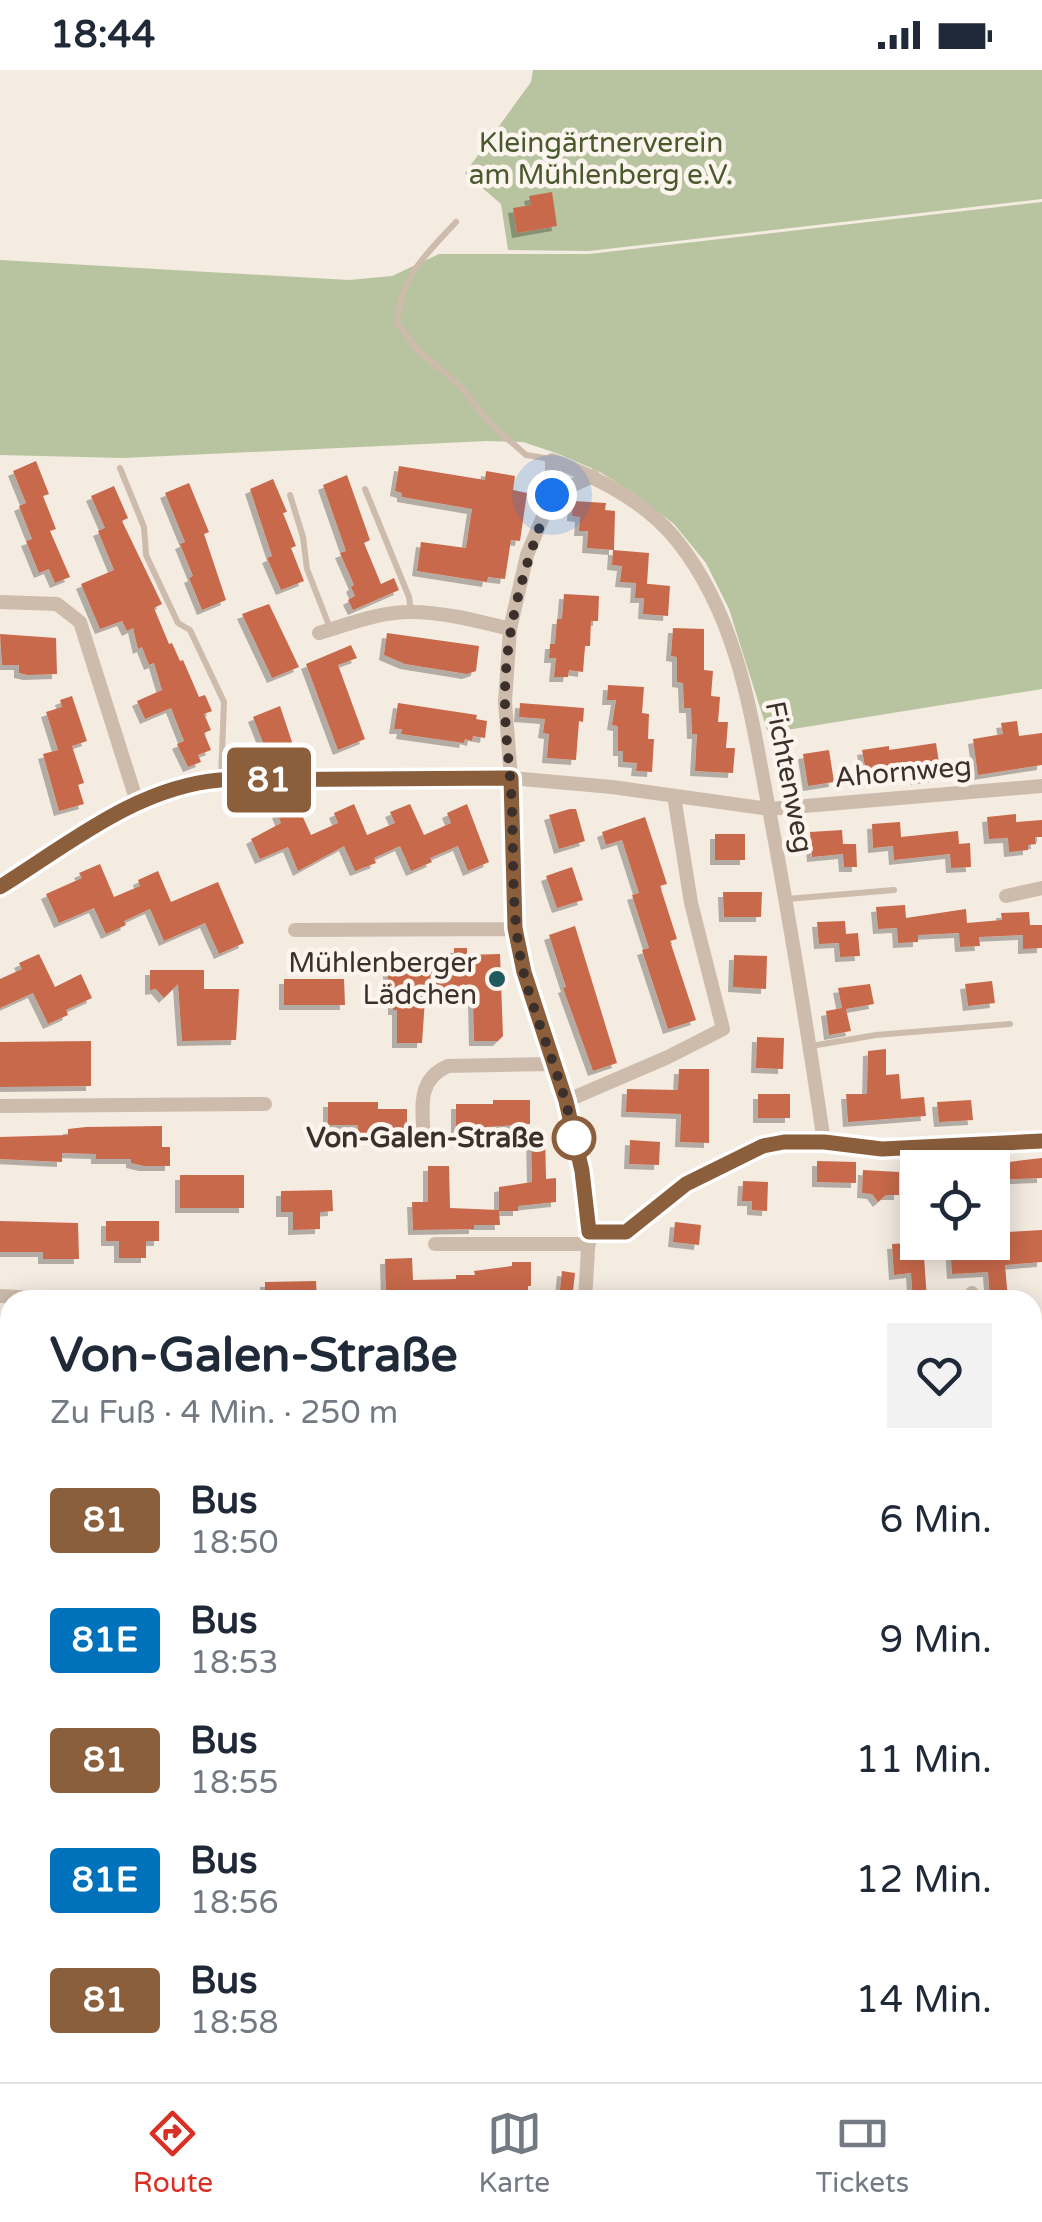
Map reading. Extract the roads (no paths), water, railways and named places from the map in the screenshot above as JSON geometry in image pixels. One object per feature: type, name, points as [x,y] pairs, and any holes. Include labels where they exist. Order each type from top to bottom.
[{"type":"street","name":"Fichtenweg","points":[[552,460],[593,476],[631,499],[676,539],[700,574],[726,625],[758,734],[824,1142]]},
{"type":"street","points":[[552,460],[552,495],[527,555],[510,628],[505,702],[515,928],[524,972],[566,1101],[582,1171],[589,1238],[586,1290]]},
{"type":"street","points":[[552,495],[593,476]]},
{"type":"street","points":[[0,602],[57,604],[80,622],[137,802]]},
{"type":"street","points":[[325,632],[377,616],[411,612],[510,628]]},
{"type":"street","name":"Ahornweg","points":[[0,887],[137,802],[184,784],[220,780],[511,778],[769,809],[1042,786]]},
{"type":"street","points":[[566,1101],[722,1029],[691,903],[674,796]]},
{"type":"street","points":[[1006,896],[1042,888]]},
{"type":"street","points":[[296,930],[515,928]]},
{"type":"street","points":[[424,1142],[422,1091],[434,1072],[448,1066],[552,1064]]},
{"type":"street","points":[[0,1106],[265,1104]]},
{"type":"street","points":[[435,1244],[589,1238],[626,1232],[686,1184],[763,1146],[784,1142],[882,1149],[1042,1141]]},
{"type":"lane","points":[[456,222],[410,272],[399,305],[398,323],[418,350],[458,385],[514,445],[526,455],[552,460]]},
{"type":"lane","points":[[120,468],[144,527],[146,555],[157,581],[178,623],[190,630],[224,702],[220,780]]},
{"type":"lane","points":[[365,489],[409,597],[411,612]]},
{"type":"lane","points":[[290,495],[304,537],[307,569],[325,632]]},
{"type":"lane","points":[[786,899],[894,890]]},
{"type":"lane","points":[[810,1046],[876,1035],[1010,1024]]},
{"type":"place","name":"Mühlenberger Lädchen","points":[[497,979]]},
{"type":"place","name":"Von-Galen-Straße","points":[[574,1138]]},
{"type":"park label","name":"Kleingärtnerverein am Mühlenberg e.V.","points":[[601,159]]}]
